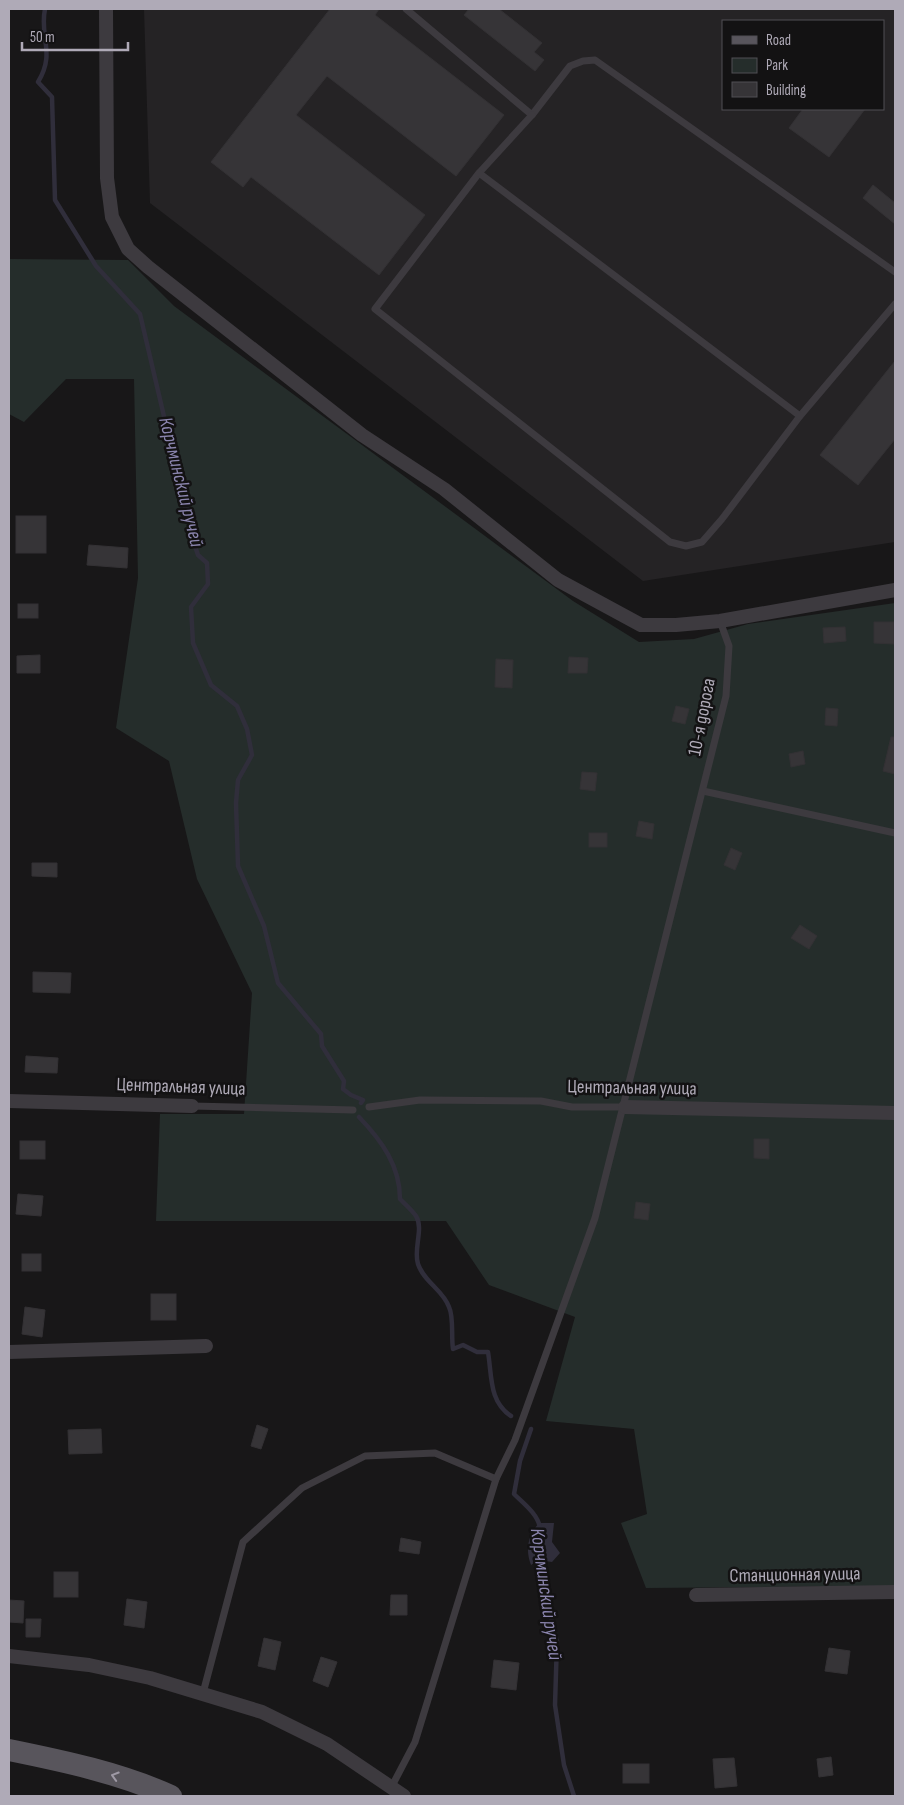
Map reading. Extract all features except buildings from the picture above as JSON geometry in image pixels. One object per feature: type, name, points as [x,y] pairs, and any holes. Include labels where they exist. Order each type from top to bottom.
[{"type":"main road","points":[[9,1750],[53,1759],[116,1776],[166,1795]]},
{"type":"street","points":[[106,9],[107,178],[112,217],[128,248],[148,267],[362,435],[444,489],[558,580],[641,625],[676,625],[720,621],[895,590]]},
{"type":"street","name":"Центральная улица","points":[[9,1101],[192,1106]]},
{"type":"street","name":"Центральная улица","points":[[625,1106],[895,1113]]},
{"type":"street","points":[[9,1352],[206,1346]]},
{"type":"street","name":"Станционная улица","points":[[696,1595],[895,1592]]},
{"type":"street","points":[[9,1656],[89,1665],[150,1678],[262,1712],[326,1744],[392,1786],[404,1796]]},
{"type":"lane","points":[[406,9],[532,115]]},
{"type":"lane","points":[[895,272],[596,60],[583,61],[570,66],[532,115],[479,173],[375,309],[670,542],[686,546],[702,542],[722,520],[800,416],[895,304]]},
{"type":"lane","points":[[479,173],[800,416]]},
{"type":"lane","name":"10-я дорога","points":[[392,1786],[415,1742],[496,1479],[515,1440],[595,1218],[625,1106],[726,696],[729,646],[720,621]]},
{"type":"lane","points":[[704,791],[895,833]]},
{"type":"lane","name":"Центральная улица","points":[[368,1108],[420,1100],[541,1101],[572,1107],[625,1106]]},
{"type":"lane","name":"Центральная улица","points":[[192,1106],[353,1110]]},
{"type":"lane","points":[[203,1693],[242,1542],[302,1488],[365,1456],[434,1453],[496,1479]]},
{"type":"shaded area","points":[[144,9],[895,9],[895,542],[643,581],[150,203]]},
{"type":"shaded area","points":[[539,1523],[554,1523],[552,1542],[560,1553],[552,1562],[538,1560],[531,1565],[528,1548],[532,1533]]},
{"type":"green space","points":[[9,259],[128,260],[174,306],[573,601],[639,642],[694,639],[748,624],[895,603],[895,1586],[646,1588],[621,1523],[647,1514],[634,1429],[546,1421],[575,1317],[489,1285],[446,1221],[156,1221],[160,1114],[244,1114],[252,993],[197,879],[169,761],[116,728],[138,578],[134,379],[66,379],[24,422],[9,414]]},
{"type":"waterway","name":"Корчминский ручей","points":[[45,9],[44,28],[47,54],[43,72],[38,82],[52,97],[55,200],[96,266],[140,314],[193,540],[198,555],[207,563],[208,584],[191,607],[193,643],[211,685],[237,706],[247,729],[252,755],[238,780],[236,803],[238,866],[264,926],[278,983],[321,1034],[322,1046],[344,1081],[343,1089],[363,1100],[361,1103]]},
{"type":"waterway","name":"Корчминский ручей","points":[[359,1117],[375,1135],[388,1155],[397,1176],[400,1199],[416,1216],[419,1227],[418,1264],[425,1276],[446,1301],[451,1311],[453,1349],[463,1345],[477,1352],[488,1352],[495,1396],[504,1410],[511,1416]]},
{"type":"waterway","name":"Корчминский ручей","points":[[531,1429],[520,1461],[514,1494],[533,1513],[540,1528]]},
{"type":"waterway","name":"Корчминский ручей","points":[[542,1556],[548,1606],[557,1641],[555,1705],[564,1765],[574,1796]]}]
